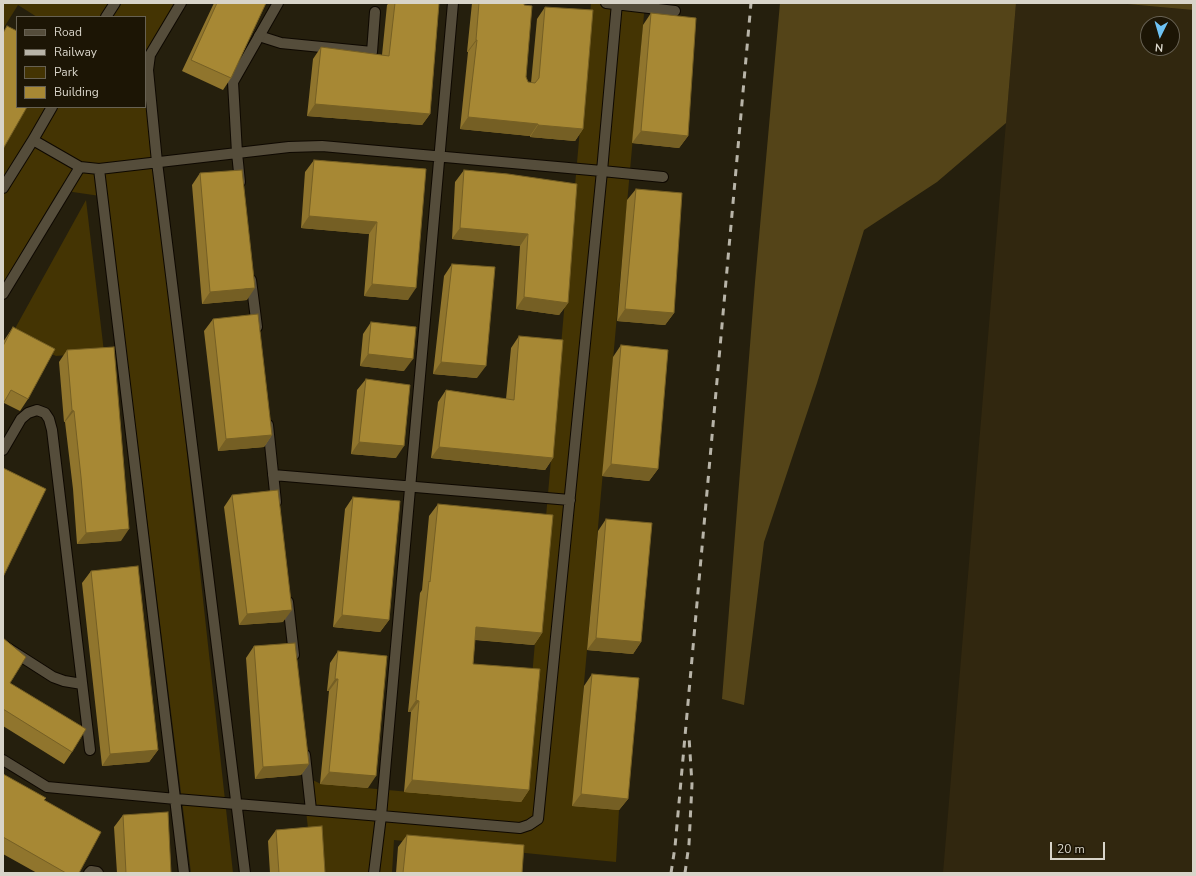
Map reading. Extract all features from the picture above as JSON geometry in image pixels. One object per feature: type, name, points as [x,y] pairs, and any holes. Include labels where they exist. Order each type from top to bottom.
[{"type":"street","points":[[107,16],[114,3]]},
{"type":"street","points":[[181,3],[150,55],[148,70],[157,162],[245,873]]},
{"type":"street","points":[[242,193],[237,153],[233,82],[278,3]]},
{"type":"street","points":[[374,873],[381,816],[453,3]]},
{"type":"street","points":[[606,3],[617,3],[675,11]]},
{"type":"street","points":[[3,760],[47,787],[520,828],[529,825],[538,819],[602,171],[617,3]]},
{"type":"street","points":[[259,36],[281,44],[372,52],[375,12]]},
{"type":"street","points":[[3,188],[51,108]]},
{"type":"street","points":[[33,140],[80,166],[99,169],[237,153],[322,146],[663,177]]},
{"type":"street","points":[[3,294],[80,166]]},
{"type":"street","points":[[99,169],[184,873]]},
{"type":"street","points":[[250,271],[257,334]]},
{"type":"street","points":[[3,450],[21,420],[28,413],[37,410],[44,413],[49,419],[52,430],[90,750]]},
{"type":"street","points":[[266,412],[278,514]]},
{"type":"street","points":[[273,474],[570,500]]},
{"type":"street","points":[[287,593],[295,664]]},
{"type":"street","points":[[3,646],[53,677],[64,681],[82,684]]},
{"type":"street","points":[[304,749],[311,810]]},
{"type":"street","points":[[89,873],[91,871],[98,873]]},
{"type":"shaded area","points":[[780,3],[1016,3],[1006,123],[937,182],[864,230],[817,383],[764,542],[744,705],[722,699],[755,282]]},
{"type":"shaded area","points":[[1016,3],[1116,3],[1193,10],[1193,873],[943,873]]},
{"type":"shaded area","points":[[1116,3],[1193,3],[1193,10]]},
{"type":"green space","points":[[3,3],[180,3],[146,53],[146,16],[35,16],[18,5],[3,29]]},
{"type":"green space","points":[[591,3],[645,3],[573,806],[619,810],[616,862],[394,840],[392,873],[313,873],[302,775],[321,784],[521,802]]},
{"type":"green space","points":[[146,79],[233,873],[191,873],[107,197],[59,190],[3,283],[3,148],[26,108],[146,108]]},
{"type":"green space","points":[[86,200],[104,352],[56,356],[12,334]]},
{"type":"building","points":[[217,3],[266,3],[231,78],[191,60]]},
{"type":"building","points":[[395,3],[439,3],[430,114],[315,104],[321,47],[389,56]]},
{"type":"building","points":[[479,3],[524,3],[524,5],[532,6],[526,77],[528,82],[535,83],[539,78],[545,7],[593,10],[583,129],[468,117],[477,40]]},
{"type":"building","points":[[651,13],[696,18],[688,136],[641,131]]},
{"type":"building","points":[[7,26],[16,30],[16,108],[26,108],[3,149],[3,33]]},
{"type":"building","points":[[314,160],[426,169],[416,288],[372,284],[377,222],[309,216]]},
{"type":"building","points":[[242,170],[255,288],[210,292],[200,173]]},
{"type":"building","points":[[464,170],[508,174],[577,184],[568,303],[524,297],[528,234],[460,228]]},
{"type":"building","points":[[636,189],[682,193],[674,313],[625,309]]},
{"type":"building","points":[[452,264],[495,267],[486,366],[441,362]]},
{"type":"building","points":[[258,314],[272,435],[226,439],[213,319]]},
{"type":"building","points":[[371,322],[416,327],[413,359],[368,354]]},
{"type":"building","points":[[13,327],[55,349],[28,399],[11,390],[3,404],[3,346]]},
{"type":"building","points":[[519,336],[563,340],[553,458],[439,447],[446,390],[514,400]]},
{"type":"building","points":[[621,345],[668,350],[658,469],[611,464]]},
{"type":"building","points":[[114,347],[129,529],[86,533],[74,411],[72,410],[67,350]]},
{"type":"building","points":[[366,379],[410,385],[404,446],[359,442]]},
{"type":"building","points":[[3,468],[46,489],[3,577]]},
{"type":"building","points":[[278,490],[292,610],[247,614],[232,495]]},
{"type":"building","points":[[353,497],[400,501],[389,620],[342,615]]},
{"type":"building","points":[[438,504],[553,515],[542,633],[476,627],[473,664],[540,669],[529,790],[412,780],[419,701],[416,700]]},
{"type":"building","points":[[606,519],[652,523],[641,642],[596,638]]},
{"type":"building","points":[[138,566],[158,750],[110,754],[91,571]]},
{"type":"building","points":[[3,638],[26,657],[10,683],[86,729],[72,752],[3,709]]},
{"type":"building","points":[[295,643],[309,764],[263,767],[254,646]]},
{"type":"building","points":[[338,651],[387,656],[376,776],[329,772],[338,679],[335,679]]},
{"type":"building","points":[[592,674],[639,678],[628,799],[581,794]]},
{"type":"building","points":[[3,774],[46,798],[44,800],[101,832],[79,873],[66,873],[3,837]]},
{"type":"building","points":[[168,812],[171,873],[126,873],[123,815]]},
{"type":"building","points":[[322,826],[325,873],[279,873],[276,830]]},
{"type":"building","points":[[407,835],[524,845],[522,873],[403,873]]},
{"type":"railway","points":[[671,873],[675,847],[751,3]]},
{"type":"railway","points":[[685,873],[689,844],[692,784],[689,737]]}]
